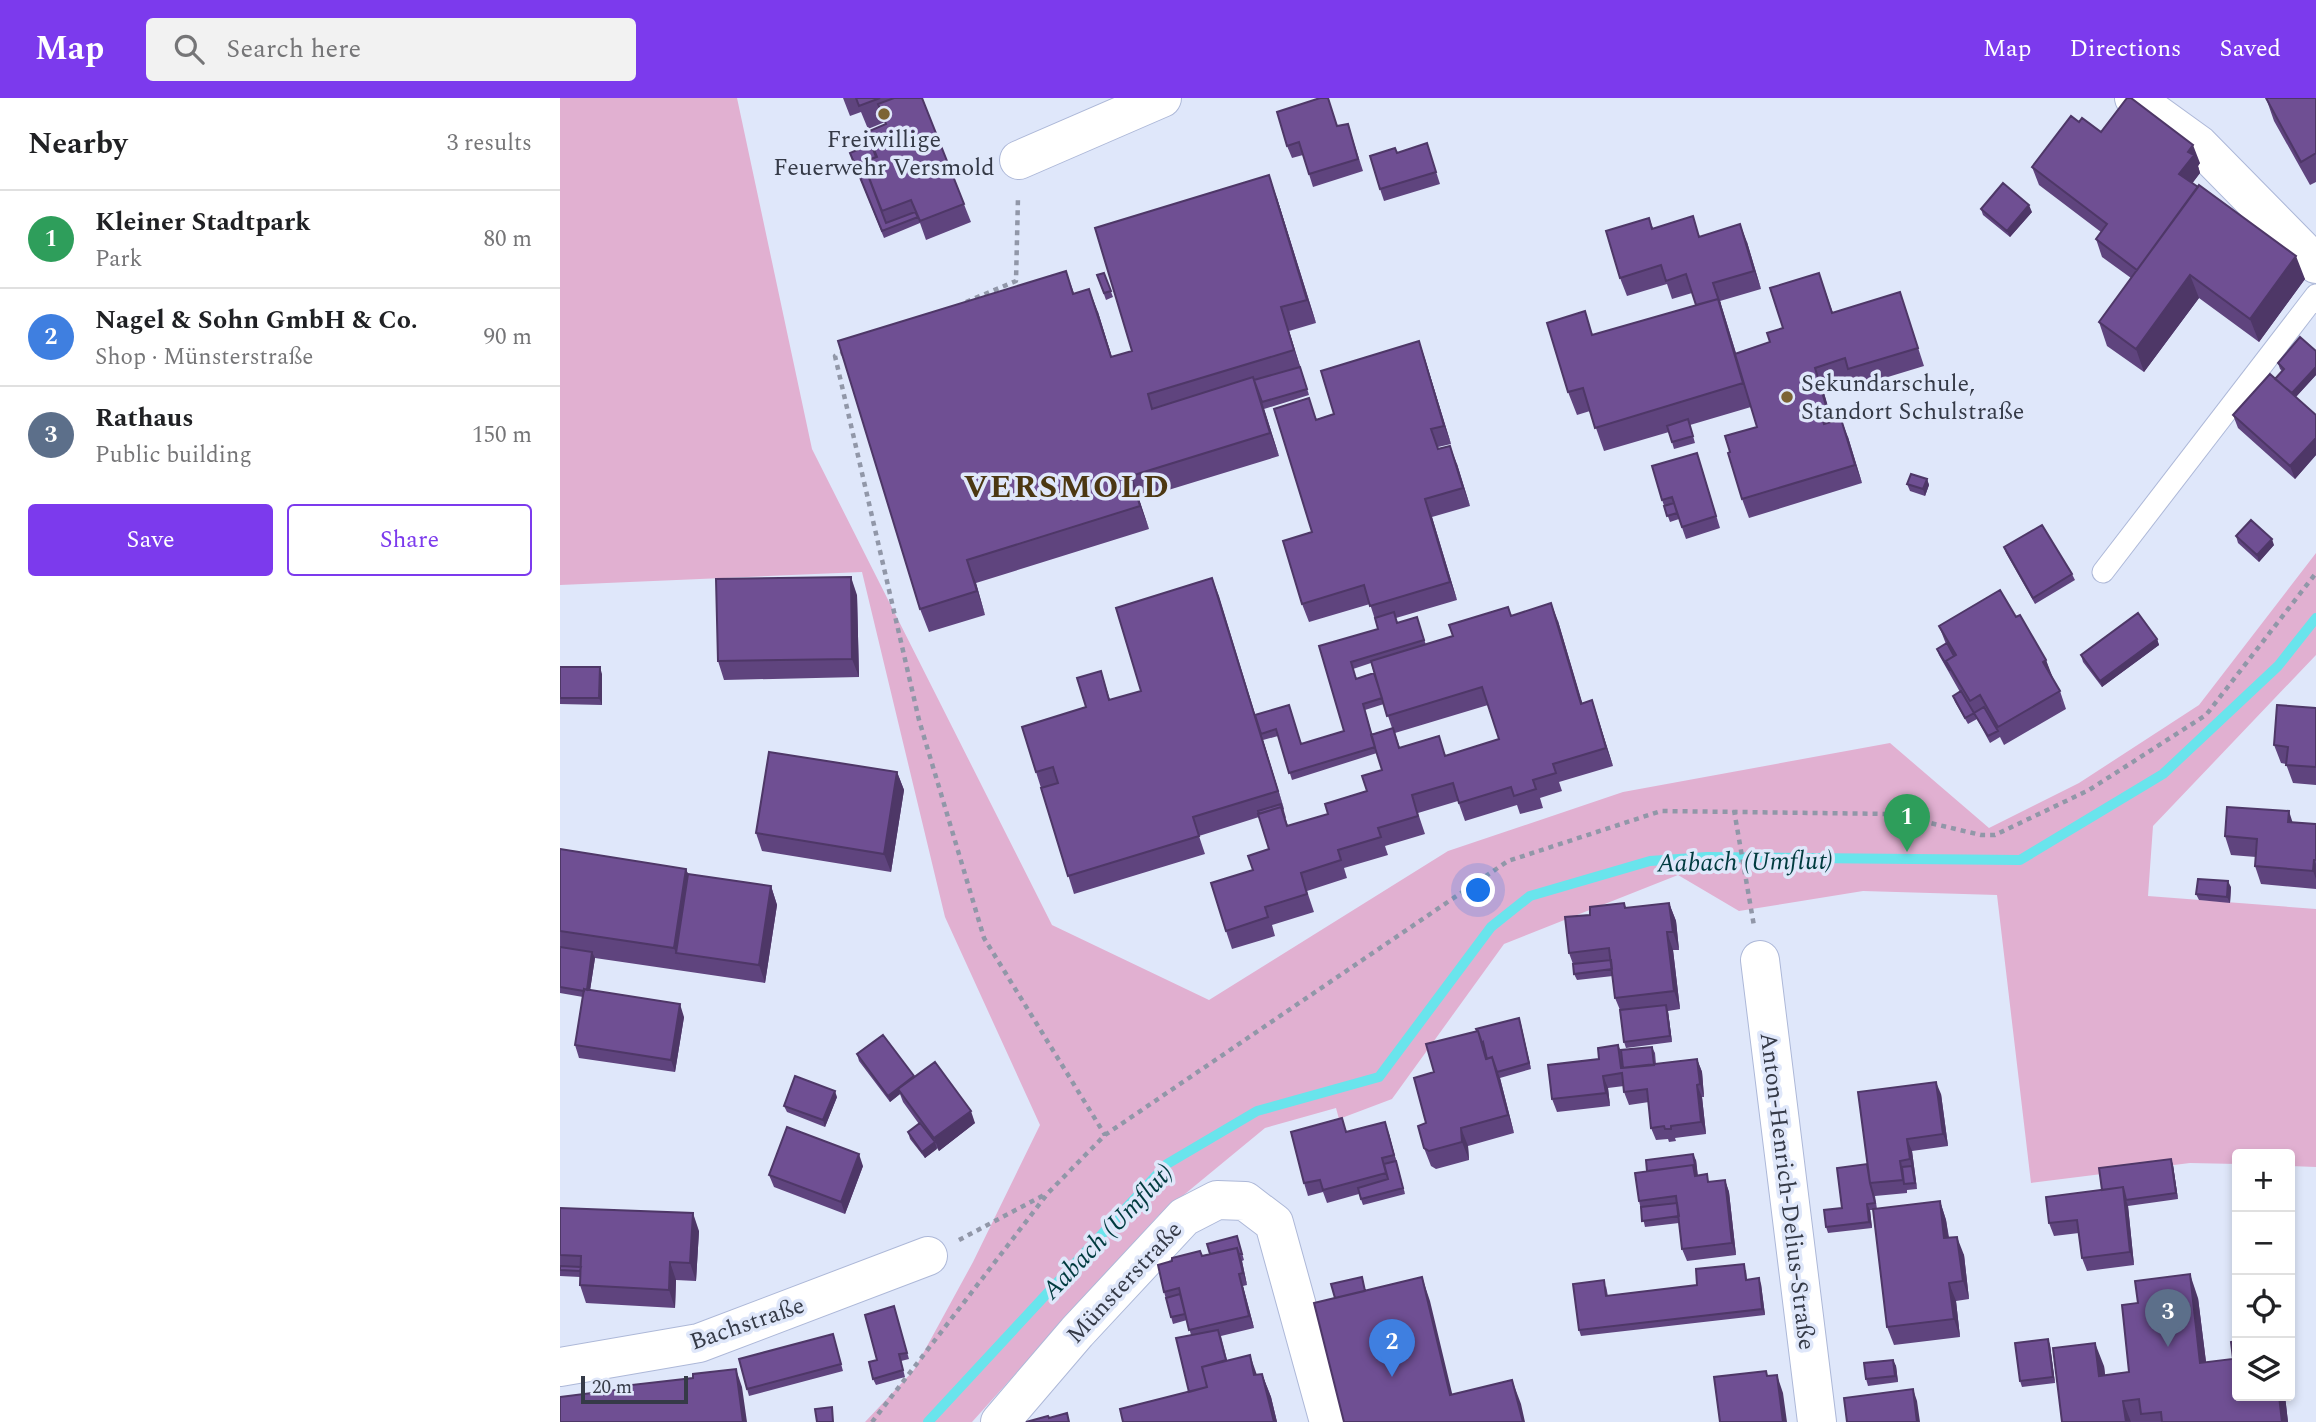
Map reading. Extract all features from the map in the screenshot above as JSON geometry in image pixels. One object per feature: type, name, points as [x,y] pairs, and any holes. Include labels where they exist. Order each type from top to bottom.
[{"type":"street","points":[[1019,160],[1162,98]]},
{"type":"street","points":[[2134,98],[2199,145],[2316,264]]},
{"type":"street","name":"Anton-Henrich-Delius-Straße","points":[[1760,960],[1817,1422]]},
{"type":"street","name":"Münsterstraße","points":[[1000,1422],[1077,1332],[1184,1217],[1217,1200],[1245,1201],[1274,1223],[1329,1422]]},
{"type":"street","name":"Bachstraße","points":[[560,1367],[699,1343],[928,1256]]},
{"type":"lane","points":[[2103,572],[2316,295]]},
{"type":"path","points":[[964,303],[1016,281],[1019,160]]},
{"type":"path","points":[[848,351],[835,356],[913,693],[984,938],[1105,1135]]},
{"type":"path","points":[[872,1422],[1048,1193],[1105,1135],[1508,861],[1661,810],[1892,814],[1981,835],[1995,835],[2089,790],[2206,715],[2316,573]]},
{"type":"path","points":[[1734,810],[1750,903]]},
{"type":"path","points":[[928,1256],[1048,1193]]},
{"type":"shaded area","points":[[560,98],[737,98],[812,449],[1052,925],[1209,1000],[1448,851],[1623,792],[1890,743],[1989,828],[2079,783],[2199,705],[2316,553],[2316,655],[2153,826],[2148,896],[2316,909],[2316,1167],[2295,1166],[2295,1149],[2232,1149],[2232,1164],[2190,1163],[2031,1183],[1997,895],[1863,891],[1739,911],[1678,875],[1504,944],[1392,1099],[1339,1119],[1336,1108],[1265,1128],[1157,1217],[972,1422],[865,1422],[914,1370],[973,1262],[1040,1125],[945,917],[862,572],[560,585]]},
{"type":"building","points":[[856,98],[880,98],[859,106]]},
{"type":"building","points":[[894,98],[922,98],[964,204],[920,221],[911,200],[882,211],[863,162],[877,157],[867,132],[886,124],[878,104]]},
{"type":"building","points":[[1320,98],[1328,98],[1337,126],[1348,124],[1358,159],[1309,174],[1299,142],[1287,146],[1277,112]]},
{"type":"building","points":[[2127,98],[2131,98],[2193,145],[2188,152],[2194,155],[2179,174],[2198,187],[2137,270],[2096,239],[2107,224],[2032,167],[2071,116],[2079,122],[2082,118],[2101,132]]},
{"type":"building","points":[[2266,98],[2316,98],[2316,153],[2301,162]]},
{"type":"building","points":[[1427,143],[1436,172],[1380,189],[1370,156],[1395,148],[1397,153]]},
{"type":"building","points":[[871,144],[876,157],[863,162],[886,223],[915,212],[918,217],[882,231],[850,153]]},
{"type":"building","points":[[1269,175],[1307,300],[1281,307],[1294,350],[1148,394],[1152,409],[1253,377],[1270,433],[1131,476],[1140,506],[967,560],[977,591],[920,609],[838,341],[1066,271],[1073,294],[1089,289],[1111,357],[1132,351],[1095,228]]},
{"type":"building","points":[[2003,183],[2029,205],[2007,231],[1981,209]]},
{"type":"building","points":[[2199,185],[2296,256],[2250,319],[2190,275],[2136,349],[2099,322]]},
{"type":"building","points":[[1693,216],[1699,237],[1740,224],[1754,271],[1713,283],[1720,304],[1718,299],[1696,305],[1686,274],[1666,281],[1661,265],[1620,278],[1606,231],[1649,218],[1652,229]]},
{"type":"building","points":[[1104,273],[1111,291],[1104,293],[1097,275]]},
{"type":"building","name":"Sekundarschule, Standort Schulstraße","points":[[1819,273],[1832,313],[1900,292],[1918,348],[1848,369],[1845,358],[1815,368],[1827,409],[1820,411],[1824,424],[1841,419],[1855,465],[1742,499],[1725,436],[1757,427],[1735,354],[1770,342],[1767,333],[1783,328],[1770,288]]},
{"type":"building","points":[[1718,299],[1743,383],[1595,428],[1583,388],[1568,392],[1547,323],[1585,311],[1592,335]]},
{"type":"building","points":[[2300,337],[2316,351],[2316,367],[2292,393],[2275,379],[2284,369],[2278,363]]},
{"type":"building","points":[[1419,341],[1444,426],[1431,429],[1438,449],[1450,446],[1463,488],[1425,499],[1450,582],[1370,606],[1364,585],[1302,604],[1283,541],[1312,532],[1274,409],[1309,398],[1316,420],[1334,414],[1321,371]]},
{"type":"building","points":[[1300,367],[1307,389],[1262,402],[1254,380]]},
{"type":"building","points":[[2270,374],[2316,415],[2316,438],[2290,466],[2233,415]]},
{"type":"building","points":[[1688,419],[1693,436],[1672,442],[1667,426]]},
{"type":"building","points":[[1697,453],[1716,516],[1682,527],[1672,497],[1662,500],[1652,466]]},
{"type":"building","points":[[1911,474],[1927,479],[1923,489],[1907,484]]},
{"type":"building","points":[[1674,503],[1677,513],[1667,516],[1664,506]]},
{"type":"building","points":[[2251,520],[2272,539],[2257,555],[2236,536]]},
{"type":"building","points":[[2042,525],[2072,574],[2033,598],[2004,547]]},
{"type":"building","points":[[851,577],[852,659],[718,661],[716,579]]},
{"type":"building","points":[[1212,578],[1278,791],[1193,817],[1199,836],[1068,876],[1041,788],[1058,783],[1053,767],[1036,772],[1022,727],[1086,707],[1077,678],[1101,671],[1109,700],[1141,691],[1116,608]]},
{"type":"building","points":[[2000,590],[2016,617],[2020,615],[2060,691],[1998,727],[1980,695],[1970,701],[1946,661],[1956,655],[1939,626]]},
{"type":"building","points":[[1551,603],[1581,704],[1592,700],[1606,748],[1553,764],[1556,773],[1533,780],[1536,789],[1514,796],[1511,787],[1459,803],[1453,783],[1412,795],[1418,816],[1378,828],[1381,837],[1338,850],[1341,860],[1301,873],[1307,894],[1265,907],[1268,917],[1226,931],[1211,883],[1253,870],[1248,856],[1269,849],[1258,814],[1281,807],[1287,826],[1328,814],[1325,804],[1367,791],[1362,776],[1382,770],[1371,735],[1393,728],[1399,748],[1439,736],[1445,756],[1499,739],[1482,687],[1387,716],[1371,661],[1453,636],[1449,625],[1508,607],[1511,616]]},
{"type":"building","points":[[1394,612],[1397,623],[1417,617],[1424,640],[1351,662],[1356,679],[1374,673],[1382,698],[1363,704],[1375,747],[1289,773],[1276,729],[1261,734],[1255,715],[1289,705],[1301,744],[1344,731],[1319,646],[1378,629],[1375,618]]},
{"type":"building","points":[[2138,613],[2157,639],[2100,681],[2081,655]]},
{"type":"building","points":[[1947,643],[1954,656],[1946,661],[1950,671],[1937,649]]},
{"type":"building","points":[[560,667],[600,667],[599,698],[560,698]]},
{"type":"building","points":[[1961,691],[1974,713],[1965,718],[1953,696]]},
{"type":"building","points":[[2277,705],[2316,708],[2316,767],[2286,765],[2288,747],[2274,745]]},
{"type":"building","points":[[1984,707],[1998,731],[1988,736],[1974,713]]},
{"type":"building","points":[[769,752],[897,772],[884,854],[756,833]]},
{"type":"building","points":[[1281,804],[1285,818],[1281,807],[1259,814],[1258,811]]},
{"type":"building","points":[[2227,807],[2289,811],[2288,822],[2316,824],[2316,860],[2313,871],[2255,866],[2257,839],[2225,836]]},
{"type":"building","points":[[560,849],[686,869],[674,948],[560,931]]},
{"type":"building","points":[[688,874],[771,886],[759,965],[676,953]]},
{"type":"building","points":[[2198,879],[2228,881],[2227,897],[2196,894]]},
{"type":"building","points":[[1624,903],[1625,908],[1669,903],[1673,932],[1667,932],[1674,991],[1615,998],[1609,948],[1569,953],[1565,917],[1590,915],[1590,907]]},
{"type":"building","points":[[560,947],[592,952],[587,990],[560,987]]},
{"type":"building","points":[[1611,960],[1612,969],[1574,974],[1573,964]]},
{"type":"building","points":[[584,989],[680,1004],[671,1060],[575,1045]]},
{"type":"building","points":[[1666,1005],[1670,1036],[1624,1042],[1620,1010]]},
{"type":"building","points":[[1519,1018],[1529,1063],[1497,1072],[1492,1057],[1487,1059],[1476,1029]]},
{"type":"building","points":[[1478,1031],[1486,1059],[1492,1057],[1508,1115],[1461,1128],[1462,1142],[1429,1151],[1424,1148],[1418,1126],[1426,1123],[1414,1078],[1434,1072],[1426,1044]]},
{"type":"building","points":[[883,1035],[914,1076],[888,1096],[857,1054]]},
{"type":"building","points":[[1618,1045],[1621,1068],[1697,1059],[1701,1122],[1671,1126],[1671,1129],[1665,1129],[1664,1126],[1651,1128],[1647,1089],[1624,1092],[1622,1073],[1603,1076],[1606,1093],[1552,1099],[1548,1065],[1599,1059],[1598,1048]]},
{"type":"building","points":[[1652,1047],[1654,1065],[1623,1068],[1621,1050]]},
{"type":"building","points":[[935,1062],[971,1111],[934,1138],[898,1089]]},
{"type":"building","points":[[795,1076],[835,1091],[823,1120],[784,1106]]},
{"type":"building","points":[[1936,1082],[1943,1134],[1907,1139],[1910,1159],[1900,1161],[1903,1180],[1870,1183],[1858,1092]]},
{"type":"building","points":[[1342,1118],[1346,1132],[1385,1122],[1394,1155],[1382,1158],[1386,1173],[1323,1190],[1320,1180],[1304,1183],[1291,1132]]},
{"type":"building","points":[[920,1123],[935,1142],[922,1152],[908,1132]]},
{"type":"building","points":[[787,1127],[859,1154],[841,1202],[769,1175]]},
{"type":"building","points":[[1693,1154],[1696,1171],[1693,1165],[1647,1171],[1646,1160]]},
{"type":"building","points":[[2171,1159],[2176,1193],[2126,1200],[2123,1187],[2102,1190],[2099,1168]]},
{"type":"building","points":[[1396,1161],[1403,1188],[1361,1199],[1358,1188],[1388,1179],[1384,1164]]},
{"type":"building","points":[[1867,1164],[1875,1203],[1867,1204],[1869,1222],[1826,1227],[1824,1210],[1842,1208],[1837,1168]]},
{"type":"building","points":[[1693,1165],[1695,1176],[1707,1174],[1708,1182],[1725,1180],[1732,1243],[1682,1249],[1676,1196],[1639,1201],[1635,1173]]},
{"type":"building","points":[[1912,1166],[1915,1183],[1904,1184],[1902,1167]]},
{"type":"building","points":[[2123,1187],[2130,1252],[2082,1258],[2077,1220],[2049,1223],[2046,1197]]},
{"type":"building","points":[[1940,1201],[1944,1238],[1957,1237],[1963,1281],[1949,1283],[1954,1319],[1887,1327],[1873,1209]]},
{"type":"building","points":[[1677,1203],[1679,1216],[1642,1221],[1641,1207]]},
{"type":"building","points":[[560,1208],[693,1213],[690,1263],[670,1262],[669,1290],[580,1285],[581,1256],[560,1255]]},
{"type":"building","points":[[1237,1236],[1242,1254],[1239,1254],[1237,1248],[1210,1254],[1207,1244]]},
{"type":"building","points":[[1237,1248],[1243,1273],[1239,1274],[1249,1316],[1189,1330],[1179,1288],[1164,1292],[1158,1265],[1172,1261],[1172,1258],[1200,1251],[1202,1256]]},
{"type":"building","points":[[1744,1264],[1746,1280],[1759,1278],[1762,1309],[1579,1330],[1573,1284],[1604,1280],[1606,1296],[1697,1285],[1696,1269]]},
{"type":"building","points":[[560,1266],[581,1267],[580,1271],[560,1270]]},
{"type":"building","points":[[2190,1274],[2200,1363],[2232,1359],[2232,1401],[2280,1401],[2282,1422],[2162,1422],[2161,1412],[2141,1414],[2139,1399],[2123,1401],[2126,1422],[2062,1422],[2053,1348],[2095,1343],[2099,1376],[2129,1372],[2122,1305],[2138,1303],[2135,1281]]},
{"type":"building","points":[[1362,1277],[1365,1291],[1335,1298],[1331,1284]]},
{"type":"building","points":[[1422,1277],[1450,1395],[1512,1380],[1523,1422],[1344,1422],[1314,1303]]},
{"type":"building","points":[[1180,1294],[1185,1314],[1171,1317],[1166,1298]]},
{"type":"building","points":[[894,1306],[907,1353],[899,1354],[903,1370],[873,1379],[869,1362],[877,1360],[865,1315]]},
{"type":"building","points":[[1218,1330],[1226,1360],[1202,1367],[1207,1387],[1189,1392],[1176,1338]]},
{"type":"building","points":[[833,1334],[841,1364],[747,1389],[739,1359]]},
{"type":"building","points":[[2048,1339],[2053,1377],[2020,1381],[2015,1343]]},
{"type":"building","points":[[1250,1355],[1254,1375],[1262,1374],[1274,1422],[1123,1422],[1120,1409],[1207,1387],[1202,1367]]},
{"type":"building","points":[[1893,1360],[1895,1376],[1866,1379],[1864,1363]]},
{"type":"building","points":[[736,1369],[743,1422],[560,1422],[560,1397],[632,1388],[631,1385],[693,1378],[693,1374]]},
{"type":"building","points":[[1766,1371],[1767,1376],[1777,1375],[1783,1422],[1720,1422],[1714,1377]]},
{"type":"building","points":[[1913,1389],[1917,1422],[1847,1422],[1844,1398]]},
{"type":"building","points":[[832,1407],[833,1422],[817,1422],[815,1409]]},
{"type":"building","points":[[1067,1413],[1069,1422],[1026,1422],[1048,1416],[1049,1418]]},
{"type":"waterway","name":"Aabach (Umflut)","points":[[928,1422],[1167,1164],[1257,1111],[1379,1077],[1491,927],[1530,896],[1650,861],[1707,857],[2020,860],[2163,774],[2278,666],[2316,618]]},
{"type":"place","name":"Freiwillige Feuerwehr Versmold","points":[[884,114]]},
{"type":"place","name":"Sekundarschule, Standort Schulstraße","points":[[1787,397]]},
{"type":"place","name":"Kleiner Stadtpark","points":[[1907,852]]},
{"type":"place","name":"Rathaus","points":[[2168,1347]]},
{"type":"place","name":"Nagel & Sohn GmbH & Co.","points":[[1392,1377]]},
{"type":"district","name":"VERSMOLD","points":[[1067,486]]}]
